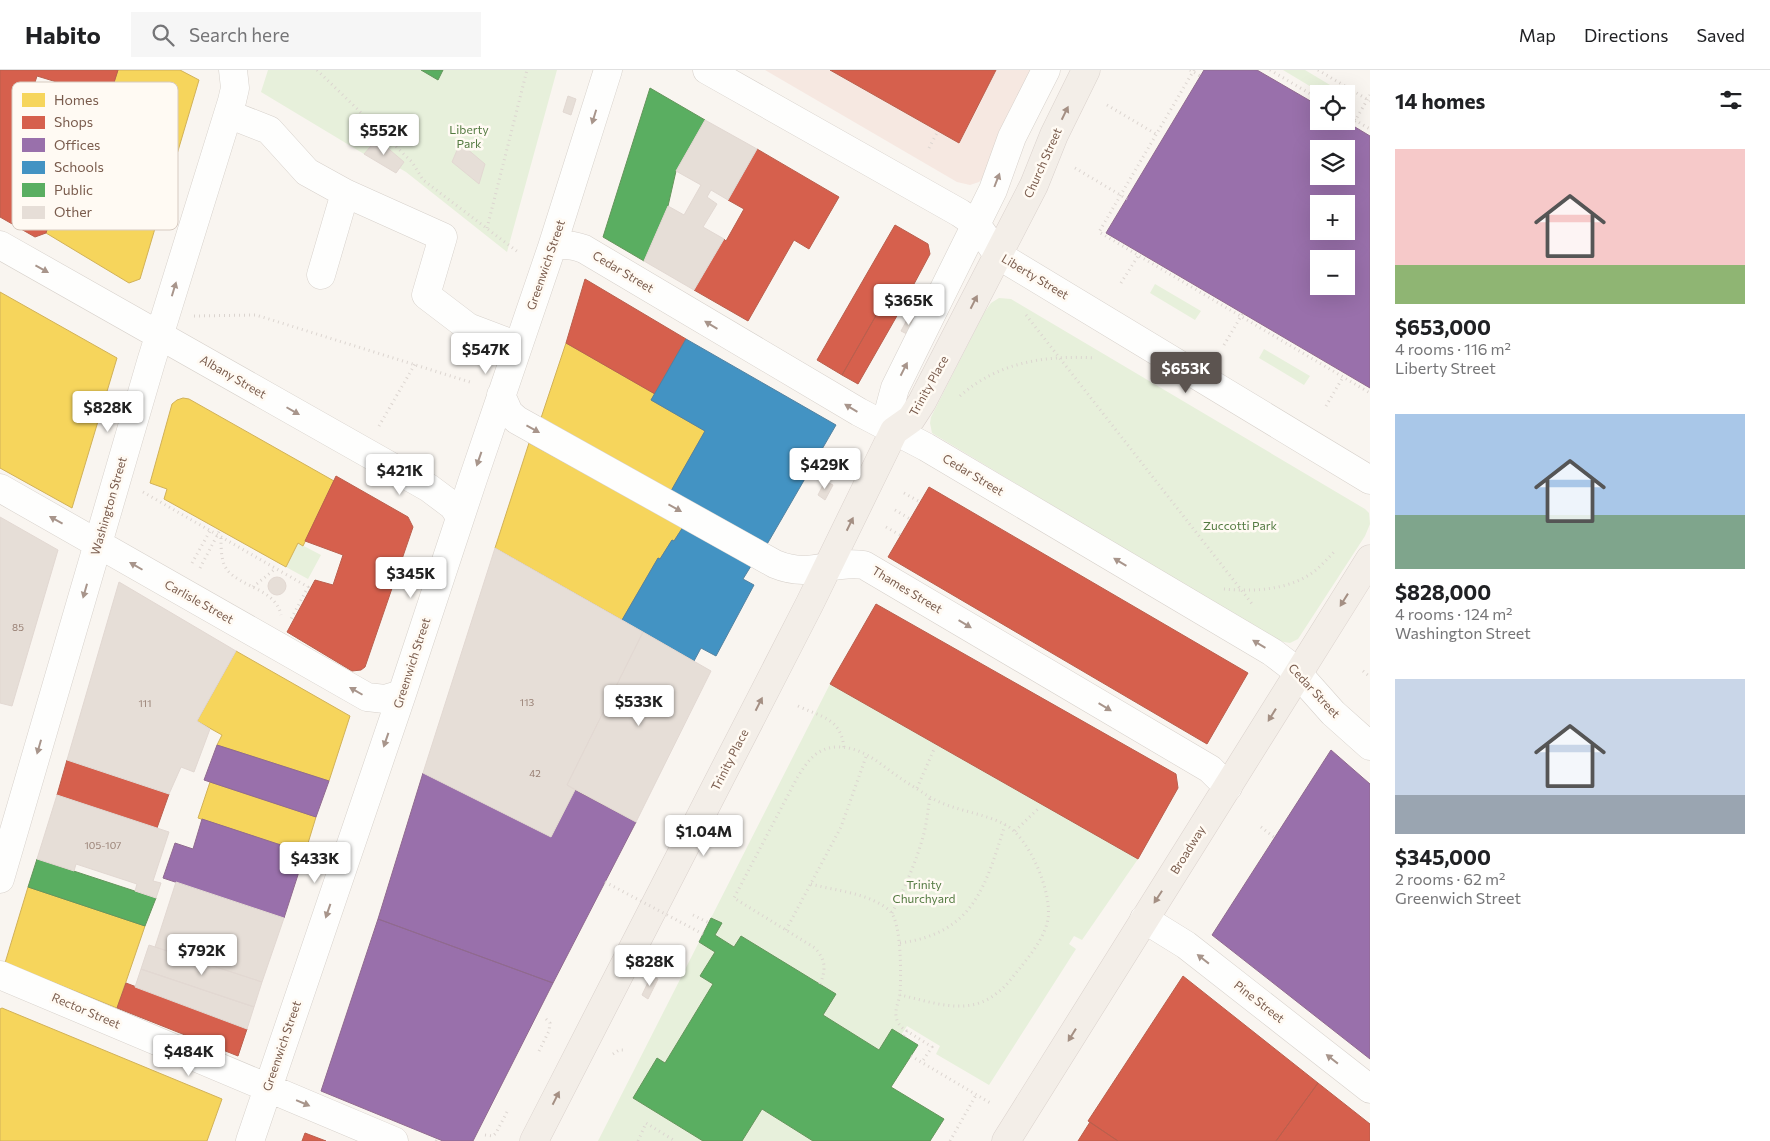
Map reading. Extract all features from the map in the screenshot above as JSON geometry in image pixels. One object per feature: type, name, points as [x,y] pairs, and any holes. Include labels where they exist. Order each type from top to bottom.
[{"type":"main road","name":"Church Street","points":[[998,255],[1034,185],[1054,135],[1086,70]]},
{"type":"main road","name":"Trinity Place","points":[[534,1141],[828,568],[894,431],[908,423],[916,411],[998,255]]},
{"type":"main road","name":"Broadway","points":[[1006,1141],[1370,559]]},
{"type":"street","name":"Greenwich Street","points":[[250,1141],[552,247],[608,70]]},
{"type":"street","name":"Liberty Street","points":[[706,70],[960,213],[976,224],[998,255],[1370,480]]},
{"type":"street","points":[[976,224],[993,190],[1012,137],[1046,70]]},
{"type":"street","name":"Washington Street","points":[[0,879],[159,335],[228,114],[235,88],[234,73]]},
{"type":"street","points":[[228,114],[269,130],[307,172],[346,193],[443,237],[426,295],[468,327],[518,346]]},
{"type":"street","points":[[321,275],[346,193]]},
{"type":"street","name":"Trinity Place","points":[[894,431],[888,414],[895,388],[976,224]]},
{"type":"street","name":"Albany Street","points":[[0,245],[429,488],[453,506],[460,517]]},
{"type":"street","name":"Cedar Street","points":[[552,247],[567,245],[584,249],[859,412],[934,452],[1272,652],[1298,673],[1333,713],[1370,746]]},
{"type":"street","name":"Thames Street","points":[[501,394],[509,413],[517,420],[775,564],[792,570],[828,568],[845,563],[864,565],[1210,769],[1228,787]]},
{"type":"street","name":"Carlisle Street","points":[[0,488],[366,697],[385,699],[402,694]]},
{"type":"street","name":"Pine Street","points":[[1144,919],[1186,945],[1370,1089]]},
{"type":"street","name":"Rector Street","points":[[0,975],[394,1141]]},
{"type":"path","points":[[318,70],[412,162],[422,180],[518,252]]},
{"type":"path","points":[[487,228],[527,70]]},
{"type":"path","points":[[1270,70],[1310,94]]},
{"type":"path","points":[[1318,70],[1369,100]]},
{"type":"path","points":[[1200,76],[1192,71],[1099,232],[1242,315],[1370,393]]},
{"type":"path","points":[[1370,95],[1369,100],[1355,121],[1370,129]]},
{"type":"path","points":[[1107,105],[1156,134]]},
{"type":"path","points":[[928,148],[938,130]]},
{"type":"path","points":[[1075,168],[1127,199]]},
{"type":"path","points":[[1121,283],[1138,256]]},
{"type":"path","points":[[189,316],[256,315],[473,383]]},
{"type":"path","points":[[1026,315],[1241,590]]},
{"type":"path","points":[[1224,345],[1242,315]]},
{"type":"path","points":[[964,392],[1008,367],[1031,360],[1059,357],[1095,358]]},
{"type":"path","points":[[379,426],[415,364]]},
{"type":"path","points":[[1326,406],[1343,377]]},
{"type":"path","points":[[904,493],[920,502]]},
{"type":"path","points":[[147,494],[308,587],[286,629]]},
{"type":"path","points":[[895,510],[910,519]]},
{"type":"path","points":[[886,526],[900,536]]},
{"type":"path","points":[[220,530],[219,536],[225,567],[230,573],[272,599],[280,608]]},
{"type":"path","points":[[191,564],[210,531]]},
{"type":"path","points":[[206,557],[219,536]]},
{"type":"path","points":[[1217,588],[1241,590],[1278,587],[1297,581],[1315,570],[1336,550]]},
{"type":"path","points":[[253,587],[276,569]]},
{"type":"path","points":[[1363,671],[1370,677]]},
{"type":"path","points":[[798,706],[835,724],[842,736],[844,748]]},
{"type":"path","points":[[916,788],[935,747]]},
{"type":"path","points":[[820,984],[825,966],[822,955],[815,948],[734,898],[796,778],[808,761],[823,748],[844,748],[867,754],[930,798],[953,808],[981,815],[1015,831],[1037,866],[1048,905],[1048,920],[1041,937],[1030,955],[998,993],[984,1003],[961,1008],[900,995]]},
{"type":"path","points":[[786,930],[841,827],[867,754]]},
{"type":"path","points":[[892,913],[905,886],[924,832],[930,798]]},
{"type":"path","points":[[1015,831],[1040,807]]},
{"type":"path","points":[[900,943],[915,941],[932,934],[965,915],[988,878],[1005,825]]},
{"type":"path","points":[[1261,827],[1275,838]]},
{"type":"path","points":[[605,882],[703,934]]},
{"type":"path","points":[[811,884],[864,897],[879,903],[892,913],[900,943],[900,995],[896,1016],[899,1024],[907,1031],[932,1047],[922,1062]]},
{"type":"path","points":[[693,915],[709,923]]},
{"type":"path","points":[[539,1051],[550,1028],[550,1023],[545,1018]]},
{"type":"path","points":[[904,1036],[907,1031]]},
{"type":"path","points":[[612,1056],[619,1050],[625,1050]]},
{"type":"path","points":[[911,1056],[992,1104]]},
{"type":"path","points":[[950,1141],[976,1095]]},
{"type":"path","points":[[485,1135],[492,1136],[496,1133],[508,1110]]},
{"type":"path","points":[[638,1141],[646,1123],[676,1141]]},
{"type":"shaded area","points":[[765,70],[1037,70],[982,179],[970,185],[957,182]]},
{"type":"green space","name":"Liberty Park","points":[[268,70],[557,70],[507,252],[406,172],[368,150],[364,154],[261,92]]},
{"type":"green space","points":[[1283,70],[1305,70],[1330,85],[1310,86]]},
{"type":"green space","points":[[1155,284],[1201,311],[1195,320],[1150,293]]},
{"type":"green space","name":"Zuccotti Park","points":[[999,298],[1011,299],[1369,513],[1370,524],[1365,536],[1298,639],[1290,643],[1278,641],[932,433],[931,417],[984,313],[991,303]]},
{"type":"green space","points":[[1264,349],[1310,376],[1304,385],[1259,358]]},
{"type":"green space","points":[[298,543],[321,555],[308,579],[286,567]]},
{"type":"green space","name":"Trinity Churchyard","points":[[830,684],[1138,859],[1082,940],[1074,936],[1069,944],[1076,949],[989,1085],[936,1054],[940,1046],[907,1026],[901,1035],[892,1029],[879,1050],[823,1015],[836,994],[741,936],[734,947],[715,935],[721,923],[711,918]]},
{"type":"green space","points":[[699,942],[715,952],[700,976],[713,984],[665,1063],[657,1059],[633,1098],[703,1141],[598,1141]]},
{"type":"green space","points":[[762,1109],[813,1141],[742,1141]]},
{"type":"building: Homes","points":[[118,70],[180,70],[199,80],[178,151],[178,82],[114,82]]},
{"type":"building: Homes","points":[[47,230],[155,230],[140,279],[129,283],[46,233]]},
{"type":"building: Homes","points":[[0,292],[117,358],[72,508],[0,468]]},
{"type":"building: Homes","points":[[566,343],[655,394],[651,400],[705,431],[671,491],[541,418]]},
{"type":"building: Homes","points":[[183,398],[189,399],[334,481],[303,546],[298,543],[286,567],[164,499],[167,489],[150,483],[172,404]]},
{"type":"building: Homes","points":[[529,443],[683,527],[660,559],[658,558],[622,620],[495,548]]},
{"type":"building: Homes","points":[[236,651],[350,716],[329,781],[217,745],[222,735],[197,721]]},
{"type":"building: Homes","points":[[210,782],[316,817],[305,853],[198,818]]},
{"type":"building: Homes","points":[[28,887],[145,926],[117,1008],[5,963]]},
{"type":"building: Homes","points":[[2,1008],[222,1099],[207,1141],[0,1141],[0,1009]]},
{"type":"building: Shops","points":[[0,70],[118,70],[114,82],[57,82],[37,76],[35,82],[12,82],[12,224],[0,217]]},
{"type":"building: Shops","points":[[830,70],[996,70],[959,143]]},
{"type":"building: Shops","points":[[757,149],[839,197],[809,249],[794,240],[748,321],[694,290],[744,209],[728,200]]},
{"type":"building: Shops","points":[[895,225],[928,244],[930,254],[898,314],[882,305],[842,375],[817,360]]},
{"type":"building: Shops","points":[[23,230],[47,230],[46,233],[35,237]]},
{"type":"building: Shops","points":[[585,279],[686,339],[655,394],[566,343]]},
{"type":"building: Shops","points":[[882,305],[898,314],[858,384],[842,375]]},
{"type":"building: Shops","points":[[336,476],[408,517],[413,527],[365,667],[361,670],[352,671],[287,632],[315,580],[333,585],[343,555],[305,541]]},
{"type":"building: Shops","points":[[929,487],[1248,673],[1207,744],[888,557]]},
{"type":"building: Shops","points":[[876,604],[1176,774],[1178,788],[1138,859],[830,684]]},
{"type":"building: Shops","points":[[67,760],[169,794],[157,828],[57,795]]},
{"type":"building: Shops","points":[[1183,976],[1318,1083],[1276,1141],[1118,1141],[1088,1121]]},
{"type":"building: Shops","points":[[126,983],[247,1029],[238,1056],[117,1008]]},
{"type":"building: Shops","points":[[1318,1083],[1370,1124],[1370,1141],[1276,1141]]},
{"type":"building: Shops","points":[[1090,1122],[1115,1139],[1118,1141],[1078,1141]]},
{"type":"building: Shops","points":[[305,1133],[326,1141],[302,1141]]},
{"type":"building: Offices","points":[[1204,70],[1257,70],[1310,101],[1310,130],[1355,130],[1355,127],[1370,136],[1370,388],[1106,233]]},
{"type":"building: Offices","points":[[217,745],[329,781],[316,817],[204,780]]},
{"type":"building: Offices","points":[[1331,750],[1370,784],[1370,1059],[1212,935]]},
{"type":"building: Offices","points":[[423,773],[551,837],[575,790],[636,822],[553,983],[378,919]]},
{"type":"building: Offices","points":[[202,819],[305,853],[284,918],[163,878],[175,843],[193,849]]},
{"type":"building: Offices","points":[[378,919],[553,983],[473,1141],[443,1141],[321,1091]]},
{"type":"building: Schools","points":[[686,339],[836,425],[766,546],[671,491],[705,431],[651,400]]},
{"type":"building: Schools","points":[[683,527],[751,566],[743,579],[754,585],[716,656],[701,648],[694,661],[622,620],[658,558],[660,559]]},
{"type":"building: Public","points":[[421,70],[443,70],[438,80]]},
{"type":"building: Public","points":[[650,88],[705,120],[676,171],[668,206],[644,261],[603,237]]},
{"type":"building: Public","points":[[37,859],[156,898],[145,926],[28,887]]},
{"type":"building: Public","points":[[711,918],[722,923],[715,935],[734,947],[741,936],[836,994],[823,1015],[879,1050],[892,1029],[918,1045],[891,1087],[944,1119],[930,1141],[813,1141],[762,1109],[742,1141],[703,1141],[633,1098],[657,1058],[665,1063],[713,984],[700,976],[715,952],[699,942]]},
{"type":"building: Other","points":[[568,96],[576,99],[571,115],[563,112]]},
{"type":"building: Other","points":[[705,120],[757,149],[728,200],[711,190],[707,197],[717,204],[703,227],[724,239],[694,290],[644,261],[668,206],[684,215],[701,185],[676,171]]},
{"type":"building: Other","points":[[377,139],[404,162],[396,173],[364,154]]},
{"type":"building: Other","points":[[460,143],[485,164],[479,184],[452,162]]},
{"type":"building: Other","points":[[909,316],[917,320],[909,335],[901,331]]},
{"type":"building: Other","points":[[825,481],[833,485],[825,500],[818,495]]},
{"type":"building: Other","points":[[0,517],[58,550],[12,706],[0,703]]},
{"type":"building: Other","points":[[495,548],[643,632],[567,785],[575,790],[551,837],[423,773]]},
{"type":"building: Other","points":[[273,577],[281,577],[286,582],[284,593],[273,595],[268,590],[268,582]]},
{"type":"building: Other","points":[[119,582],[236,651],[197,721],[210,729],[194,772],[181,767],[169,794],[67,760]]},
{"type":"building: Other","points":[[643,632],[711,671],[636,822],[567,785]]},
{"type":"building: Other","points":[[57,795],[169,832],[153,881],[161,883],[156,898],[135,891],[137,884],[76,864],[74,871],[37,859]]},
{"type":"building: Other","points":[[176,882],[284,918],[262,982],[155,947]]},
{"type":"building: Other","points":[[149,945],[262,982],[254,1007],[141,969]]},
{"type":"building: Other","points":[[141,969],[254,1007],[247,1029],[135,987]]},
{"type":"building: Other","points":[[651,976],[658,979],[648,999],[642,995]]}]
